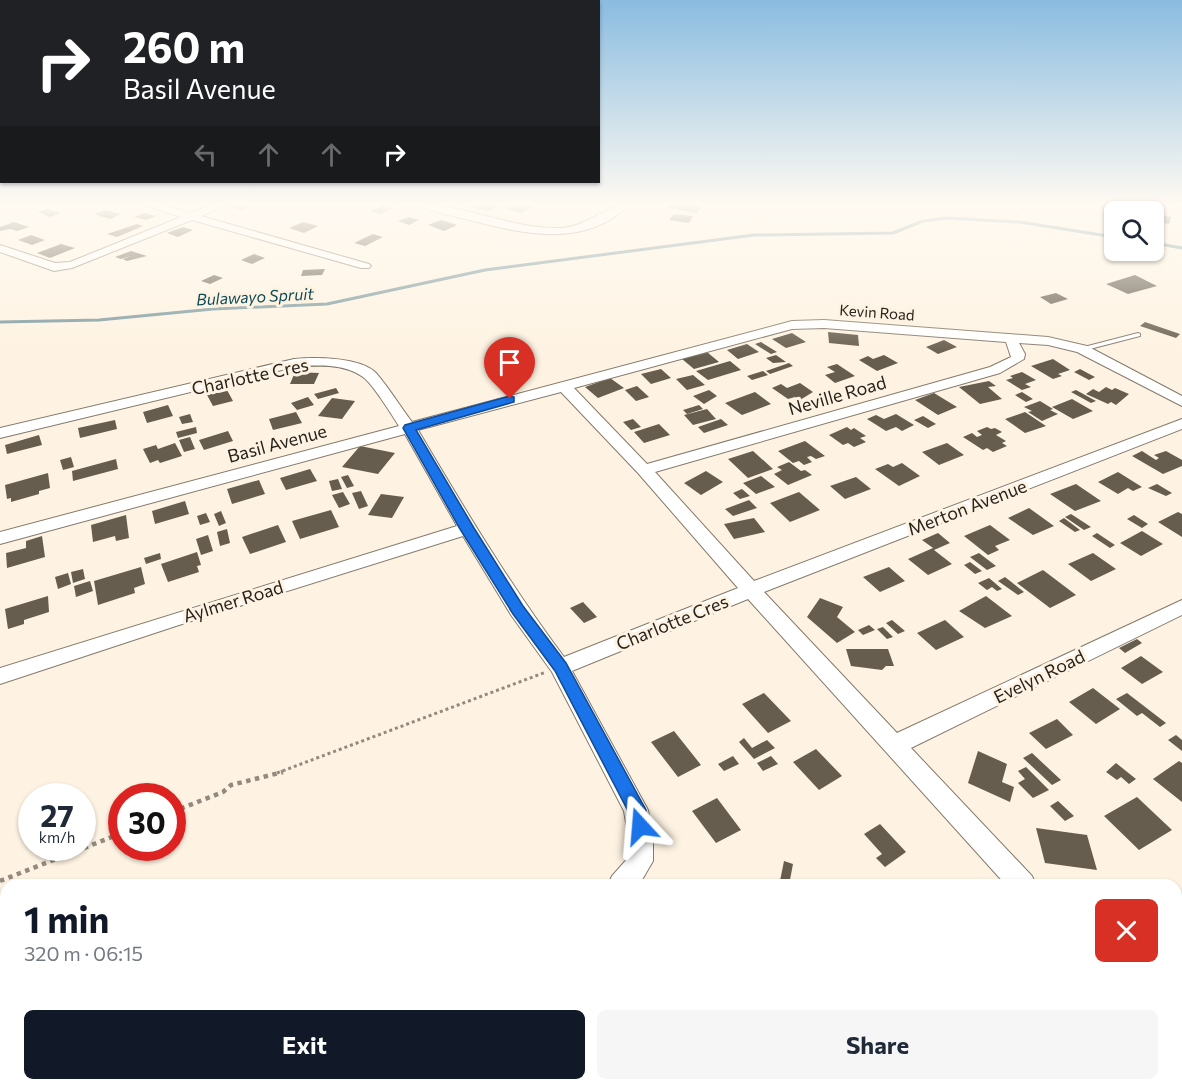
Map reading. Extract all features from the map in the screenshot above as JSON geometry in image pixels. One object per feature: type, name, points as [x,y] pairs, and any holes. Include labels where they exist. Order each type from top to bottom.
[{"type":"street","points":[[22,256],[54,267],[63,267],[91,256]]},
{"type":"street","points":[[329,256],[365,266]]},
{"type":"street","name":"Kevin Road","points":[[564,386],[792,325],[824,324],[1048,341],[1082,349],[1182,402]]},
{"type":"street","name":"Neville Road","points":[[644,470],[995,370],[1017,359],[1018,354],[1011,339]]},
{"type":"street","name":"Charlotte Cres","points":[[0,433],[294,363],[318,361],[343,364],[369,375],[409,428],[467,529],[518,610],[560,667],[636,810],[641,839],[640,861],[627,879]]},
{"type":"street","points":[[564,386],[644,470],[751,590],[1018,879]]},
{"type":"street","name":"Basil Avenue","points":[[0,538],[564,386]]},
{"type":"street","name":"Merton Avenue","points":[[751,590],[1182,424]]},
{"type":"street","name":"Aylmer Road","points":[[0,676],[467,529]]},
{"type":"street","name":"Charlotte Cres","points":[[560,667],[751,590]]},
{"type":"street","name":"Evelyn Road","points":[[896,745],[1182,607]]},
{"type":"lane","points":[[1082,349],[1138,335]]},
{"type":"path","points":[[186,807],[223,792],[231,785],[289,770],[560,667]]},
{"type":"path","points":[[5,879],[108,839]]},
{"type":"building","points":[[118,256],[147,256],[127,261],[123,259],[131,256],[121,259],[115,257]]},
{"type":"building","points":[[250,256],[265,258],[252,264],[241,260]]},
{"type":"building","points":[[325,269],[322,275],[301,276],[303,270]]},
{"type":"building","points":[[214,275],[223,278],[210,284],[201,281]]},
{"type":"building","points":[[1135,275],[1157,286],[1128,294],[1106,284]]},
{"type":"building","points":[[1056,293],[1068,299],[1051,304],[1040,297]]},
{"type":"building","points":[[1145,322],[1180,334],[1176,338],[1140,326]]},
{"type":"building","points":[[828,332],[858,335],[859,346],[829,343]]},
{"type":"building","points":[[792,333],[806,342],[786,348],[772,339]]},
{"type":"building","points":[[944,340],[957,347],[938,354],[926,347]]},
{"type":"building","points":[[761,342],[777,352],[771,354],[755,344]]},
{"type":"building","points":[[747,344],[759,352],[738,359],[727,350]]},
{"type":"building","points":[[707,352],[719,362],[694,369],[682,359]]},
{"type":"building","points":[[776,355],[786,362],[773,363],[766,358]]},
{"type":"building","points":[[884,355],[898,363],[877,371],[859,360],[868,356],[873,359]]},
{"type":"building","points":[[1053,359],[1070,370],[1058,374],[1062,376],[1053,379],[1031,366]]},
{"type":"building","points":[[730,361],[741,370],[708,380],[696,371]]},
{"type":"building","points":[[789,363],[793,366],[770,374],[766,371]]},
{"type":"building","points":[[837,364],[855,376],[835,383],[825,375],[835,372],[827,367]]},
{"type":"building","points":[[661,369],[671,378],[651,384],[641,374]]},
{"type":"building","points":[[1080,369],[1095,377],[1089,380],[1074,372]]},
{"type":"building","points":[[763,371],[768,375],[752,380],[747,376]]},
{"type":"building","points":[[295,372],[319,373],[314,384],[290,384]]},
{"type":"building","points":[[1022,372],[1036,380],[1025,384],[1031,387],[1022,390],[1006,380]]},
{"type":"building","points":[[693,375],[705,385],[687,390],[676,379]]},
{"type":"building","points":[[610,378],[624,388],[598,398],[585,387]]},
{"type":"building","points":[[989,381],[996,386],[988,387],[1002,399],[980,404],[959,387]]},
{"type":"building","points":[[800,383],[813,392],[800,400],[795,397],[788,399],[772,388],[781,384],[787,388]]},
{"type":"building","points":[[637,386],[649,397],[636,401],[625,390]]},
{"type":"building","points":[[1106,387],[1129,394],[1116,405],[1111,402],[1108,404],[1086,394],[1093,389],[1099,392]]},
{"type":"building","points":[[336,388],[339,393],[318,399],[314,394]]},
{"type":"building","points":[[227,390],[233,401],[213,406],[207,395]]},
{"type":"building","points":[[709,390],[717,396],[704,404],[693,396]]},
{"type":"building","points":[[1076,390],[1096,401],[1091,403],[1071,392]]},
{"type":"building","points":[[755,392],[771,404],[742,415],[725,403]]},
{"type":"building","points":[[1022,392],[1033,399],[1026,402],[1015,395]]},
{"type":"building","points":[[934,393],[957,407],[938,415],[915,400]]},
{"type":"building","points":[[308,397],[314,405],[297,410],[291,403]]},
{"type":"building","points":[[332,398],[355,401],[342,419],[318,416]]},
{"type":"building","points":[[1072,399],[1093,411],[1073,419],[1052,407]]},
{"type":"building","points":[[1040,401],[1058,414],[1042,421],[1024,407]]},
{"type":"building","points":[[168,405],[173,416],[147,423],[143,412]]},
{"type":"building","points":[[699,405],[703,409],[687,414],[683,410]]},
{"type":"building","points":[[707,409],[716,419],[693,425],[684,415]]},
{"type":"building","points":[[296,412],[302,423],[273,430],[269,419]]},
{"type":"building","points":[[1025,412],[1046,426],[1025,433],[1005,419]]},
{"type":"building","points":[[190,414],[193,422],[182,424],[179,417]]},
{"type":"building","points":[[896,414],[914,425],[902,431],[896,427],[886,431],[867,419],[876,415],[884,419]]},
{"type":"building","points":[[923,416],[936,424],[928,428],[914,420]]},
{"type":"building","points":[[633,419],[641,427],[631,430],[623,422]]},
{"type":"building","points":[[721,419],[728,425],[704,433],[698,427]]},
{"type":"building","points":[[115,420],[117,429],[80,438],[78,428]]},
{"type":"building","points":[[659,424],[670,435],[644,443],[634,432]]},
{"type":"building","points":[[196,427],[197,433],[178,438],[176,432]]},
{"type":"building","points":[[847,427],[851,430],[854,428],[866,436],[860,438],[866,442],[854,447],[848,443],[843,445],[829,435]]},
{"type":"building","points":[[987,427],[1002,432],[996,435],[1006,441],[1002,443],[1007,446],[993,452],[987,448],[983,450],[963,437],[972,433],[977,437],[982,435],[977,431]]},
{"type":"building","points":[[228,431],[233,441],[204,450],[199,440]]},
{"type":"building","points":[[39,435],[42,445],[7,454],[5,445]]},
{"type":"building","points":[[190,437],[195,449],[184,452],[179,440]]},
{"type":"building","points":[[805,441],[825,456],[816,459],[811,456],[807,457],[812,462],[804,465],[799,461],[793,463],[778,451]]},
{"type":"building","points":[[175,443],[182,456],[160,463],[158,460],[150,463],[143,449],[156,445],[158,449]]},
{"type":"building","points":[[947,443],[964,455],[939,465],[922,452]]},
{"type":"building","points":[[360,446],[395,453],[378,474],[342,467]]},
{"type":"building","points":[[753,451],[773,469],[748,478],[728,459]]},
{"type":"building","points":[[1142,451],[1156,460],[1159,458],[1154,455],[1166,451],[1182,460],[1182,466],[1163,474],[1132,456]]},
{"type":"building","points":[[71,457],[74,467],[63,470],[60,460]]},
{"type":"building","points":[[116,459],[118,469],[73,481],[72,471]]},
{"type":"building","points":[[789,462],[801,471],[805,470],[812,475],[788,485],[774,474],[782,470],[777,467]]},
{"type":"building","points":[[902,463],[920,476],[899,486],[875,469],[888,464],[893,467]]},
{"type":"building","points":[[310,469],[317,481],[286,490],[280,478]]},
{"type":"building","points":[[706,471],[723,482],[701,495],[684,483]]},
{"type":"building","points":[[1118,472],[1142,487],[1133,491],[1128,488],[1118,494],[1098,482]]},
{"type":"building","points":[[48,473],[50,488],[39,491],[39,494],[11,502],[11,498],[7,499],[5,485]]},
{"type":"building","points":[[348,475],[354,486],[347,488],[341,477]]},
{"type":"building","points":[[761,476],[775,487],[756,494],[743,483]]},
{"type":"building","points":[[856,477],[871,489],[845,499],[830,486]]},
{"type":"building","points":[[338,479],[342,489],[332,491],[329,481]]},
{"type":"building","points":[[259,480],[265,494],[232,504],[227,489]]},
{"type":"building","points":[[1076,484],[1101,501],[1075,511],[1050,494]]},
{"type":"building","points":[[1157,484],[1172,493],[1166,496],[1148,488]]},
{"type":"building","points":[[742,489],[750,496],[740,499],[733,493]]},
{"type":"building","points":[[361,491],[368,506],[359,509],[352,493]]},
{"type":"building","points":[[343,492],[350,504],[339,508],[332,495]]},
{"type":"building","points":[[799,492],[820,510],[790,522],[770,503]]},
{"type":"building","points":[[381,494],[404,497],[392,518],[368,515]]},
{"type":"building","points":[[749,500],[757,508],[733,516],[725,509]]},
{"type":"building","points":[[185,501],[189,514],[155,524],[152,511]]},
{"type":"building","points":[[1029,508],[1054,526],[1033,535],[1008,518]]},
{"type":"building","points":[[331,510],[339,527],[300,539],[292,521]]},
{"type":"building","points":[[221,511],[226,523],[219,526],[214,514]]},
{"type":"building","points":[[1178,512],[1182,514],[1182,537],[1158,522]]},
{"type":"building","points":[[206,513],[210,522],[200,525],[197,516]]},
{"type":"building","points":[[1071,514],[1091,527],[1084,530],[1065,517]]},
{"type":"building","points":[[126,515],[129,538],[116,541],[115,536],[93,542],[91,525]]},
{"type":"building","points":[[1134,515],[1148,524],[1142,528],[1127,519]]},
{"type":"building","points":[[754,518],[765,532],[734,539],[724,524]]},
{"type":"building","points":[[1064,518],[1080,530],[1075,532],[1059,521]]},
{"type":"building","points":[[278,525],[286,542],[250,554],[242,537]]},
{"type":"building","points":[[990,525],[1010,540],[995,546],[999,550],[988,555],[964,536]]},
{"type":"building","points":[[227,529],[230,543],[220,546],[217,532]]},
{"type":"building","points":[[1142,531],[1163,544],[1141,556],[1120,543]]},
{"type":"building","points":[[938,533],[950,543],[934,550],[952,564],[928,575],[908,559],[933,548],[922,540]]},
{"type":"building","points":[[1097,533],[1115,545],[1110,548],[1092,536]]},
{"type":"building","points":[[208,535],[213,551],[201,555],[196,539]]},
{"type":"building","points":[[42,536],[45,557],[7,568],[6,553],[26,548],[26,541]]},
{"type":"building","points":[[197,552],[201,565],[197,566],[199,572],[168,582],[161,564]]},
{"type":"building","points":[[160,553],[161,559],[146,564],[144,558]]},
{"type":"building","points":[[979,553],[996,566],[987,570],[970,557]]},
{"type":"building","points":[[1093,553],[1116,569],[1091,581],[1068,564]]},
{"type":"building","points":[[970,562],[982,571],[975,574],[964,565]]},
{"type":"building","points":[[141,567],[145,584],[134,588],[135,593],[98,605],[94,581]]},
{"type":"building","points":[[889,567],[905,581],[880,592],[863,577]]},
{"type":"building","points":[[83,569],[85,579],[73,583],[71,572]]},
{"type":"building","points":[[1043,570],[1076,595],[1050,608],[1017,583]]},
{"type":"building","points":[[68,573],[71,584],[58,589],[55,577]]},
{"type":"building","points":[[1005,577],[1024,592],[1018,595],[998,581]]},
{"type":"building","points":[[989,578],[1002,589],[997,591],[992,587],[987,590],[978,583]]},
{"type":"building","points":[[90,581],[93,591],[76,597],[74,586]]},
{"type":"building","points":[[48,596],[49,612],[24,620],[24,624],[8,629],[5,609]]},
{"type":"building","points":[[986,596],[1012,616],[985,628],[959,611]]},
{"type":"building","points":[[820,598],[843,607],[837,617],[855,632],[837,643],[807,617]]},
{"type":"building","points":[[583,602],[597,617],[584,623],[570,608]]},
{"type":"building","points":[[892,620],[905,631],[898,634],[886,623]]},
{"type":"building","points":[[945,620],[964,637],[936,650],[917,633]]},
{"type":"building","points":[[869,625],[875,630],[863,635],[858,630]]},
{"type":"building","points":[[883,627],[893,637],[887,639],[877,629]]},
{"type":"building","points":[[1137,639],[1142,643],[1125,653],[1119,648]]},
{"type":"building","points":[[846,649],[888,649],[894,666],[886,666],[882,670],[851,666]]},
{"type":"building","points":[[1141,656],[1163,672],[1142,684],[1121,668]]},
{"type":"building","points":[[1093,688],[1120,709],[1096,724],[1069,702]]},
{"type":"building","points":[[764,693],[791,721],[768,733],[742,704]]},
{"type":"building","points":[[1127,693],[1166,723],[1160,727],[1142,713],[1137,716],[1116,699]]},
{"type":"building","points":[[1057,719],[1073,735],[1046,749],[1029,733]]},
{"type":"building","points":[[674,731],[701,765],[678,777],[651,742]]},
{"type":"building","points":[[1176,735],[1182,740],[1182,751],[1168,740]]},
{"type":"building","points":[[744,738],[752,748],[767,740],[775,748],[754,759],[739,742]]},
{"type":"building","points":[[816,749],[842,776],[819,790],[793,762]]},
{"type":"building","points":[[978,751],[1007,764],[1002,782],[1014,787],[1010,802],[968,783]]},
{"type":"building","points":[[1032,753],[1061,780],[1052,785],[1023,758]]},
{"type":"building","points":[[733,756],[739,764],[724,771],[718,764]]},
{"type":"building","points":[[771,756],[778,764],[763,771],[757,763]]},
{"type":"building","points":[[1179,761],[1182,763],[1182,802],[1153,779]]},
{"type":"building","points":[[1116,763],[1136,779],[1129,784],[1121,777],[1117,780],[1106,772]]},
{"type":"building","points":[[1026,767],[1049,790],[1033,798],[1018,783],[1025,779],[1018,771]]},
{"type":"building","points":[[1137,797],[1172,830],[1139,850],[1104,816]]},
{"type":"building","points":[[717,798],[741,830],[716,843],[692,811]]},
{"type":"building","points":[[1058,801],[1074,816],[1065,821],[1050,806]]},
{"type":"building","points":[[880,824],[906,852],[885,867],[876,858],[882,854],[864,834]]},
{"type":"building","points":[[1036,828],[1087,835],[1097,870],[1045,863]]},
{"type":"building","points":[[784,861],[793,864],[790,879],[780,879]]},
{"type":"waterway","name":"Bulawayo Spruit","points":[[0,322],[99,320],[213,309],[327,304],[485,270],[594,256]]},
{"type":"route","points":[[510,399],[409,428],[467,529],[518,610],[560,667],[636,810],[640,826]]}]
